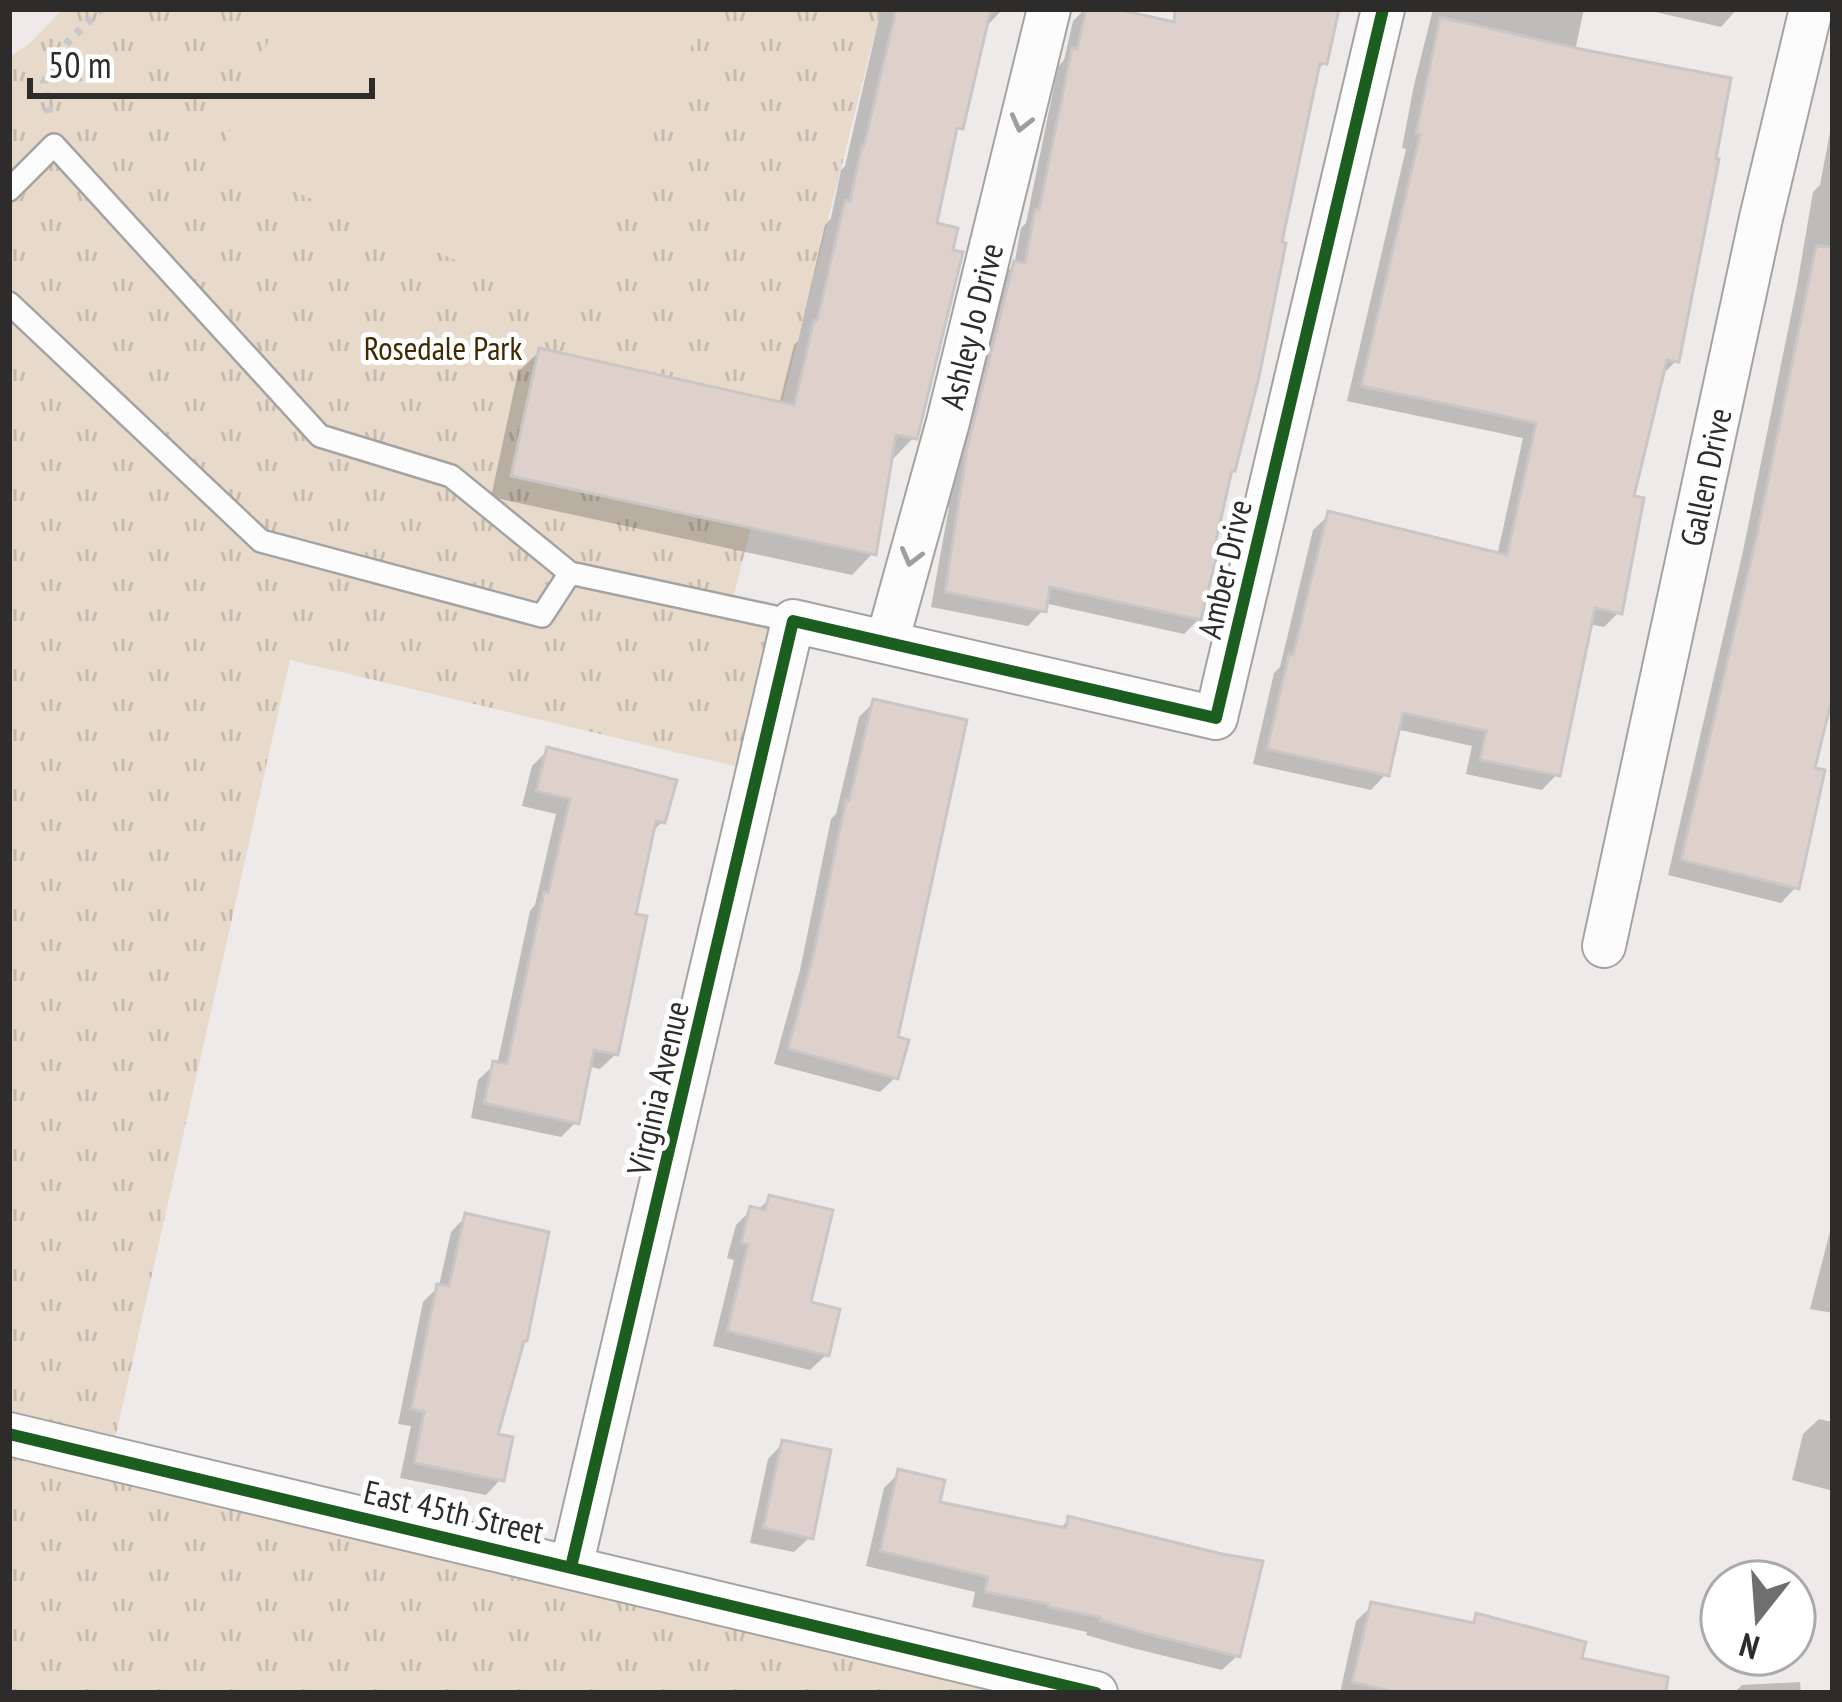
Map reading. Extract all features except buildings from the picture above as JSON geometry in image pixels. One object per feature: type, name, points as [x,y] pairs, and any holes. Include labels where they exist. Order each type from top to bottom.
[{"type":"street","name":"Ashley Jo Drive","points":[[887,642],[948,422],[1049,9]]},
{"type":"street","name":"Amber Drive","points":[[793,621],[1216,718],[1383,9]]},
{"type":"street","name":"Gallen Drive","points":[[1604,946],[1810,9]]},
{"type":"street","name":"Virginia Avenue","points":[[572,1567],[793,621]]},
{"type":"street","name":"East 45th Street","points":[[9,1434],[1096,1693]]},
{"type":"lane","points":[[9,190],[54,145],[320,436],[451,476],[570,572],[793,621]]},
{"type":"lane","points":[[9,303],[261,541],[542,616],[570,572]]},
{"type":"path","points":[[54,145],[44,82],[68,42],[101,9]]},
{"type":"green space","name":"Rosedale Park","points":[[63,9],[881,9],[731,607],[793,621],[759,772],[290,660],[111,1457],[1096,1693],[9,1693],[9,57],[28,45]]},
{"type":"green space","points":[[282,9],[707,9],[578,312],[218,159]]},
{"type":"cycle path","points":[[571,1567],[793,621],[1216,718],[1383,9]]},
{"type":"cycle path","points":[[9,1434],[1096,1693]]}]
